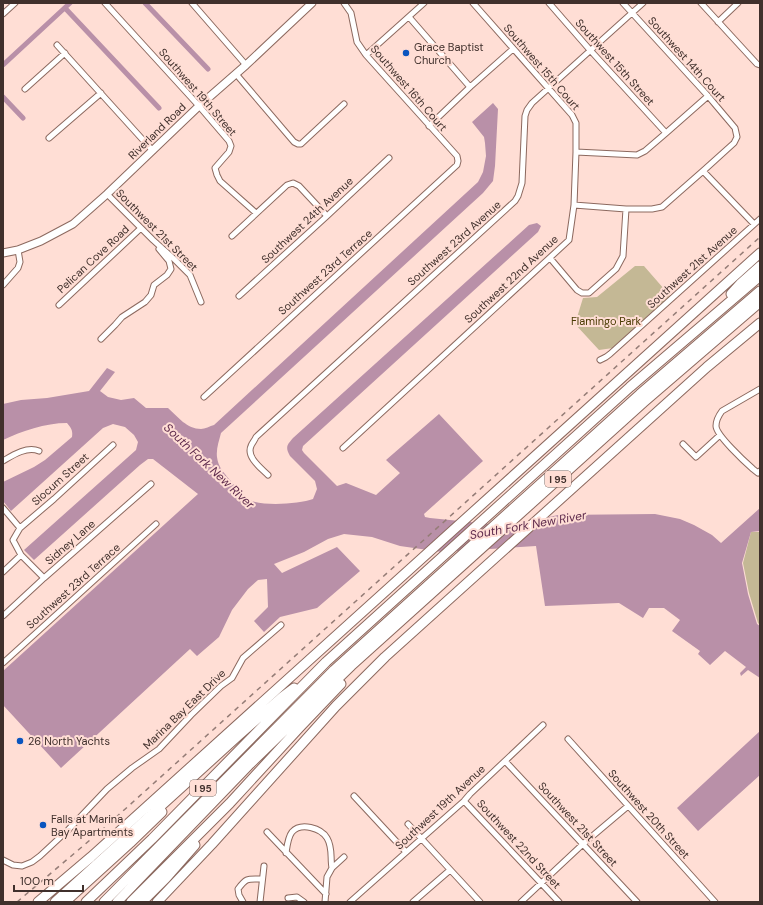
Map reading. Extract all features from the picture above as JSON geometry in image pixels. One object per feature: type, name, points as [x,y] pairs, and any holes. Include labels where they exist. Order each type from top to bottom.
[{"type":"highway","points":[[38,902],[91,856],[760,253]]},
{"type":"highway","points":[[710,318],[741,283],[760,266]]},
{"type":"highway","name":"I 95","points":[[117,902],[335,671],[632,389],[710,318],[760,276]]},
{"type":"highway","points":[[632,389],[760,282]]},
{"type":"highway","points":[[104,902],[335,671],[640,394],[760,291]]},
{"type":"highway","name":"I 95","points":[[86,902],[152,839],[317,671],[353,673],[369,650],[644,402],[760,302]]},
{"type":"highway","points":[[707,367],[726,346],[760,316]]},
{"type":"highway","points":[[156,902],[202,854],[336,706],[396,646],[707,367],[760,323]]},
{"type":"highway","points":[[55,902],[217,755],[282,698],[317,671]]},
{"type":"highway","points":[[131,902],[230,802],[299,728],[335,671]]},
{"type":"highway","points":[[94,902],[152,845],[317,676],[335,671]]},
{"type":"highway","points":[[65,902],[150,824],[217,755]]},
{"type":"highway","points":[[142,902],[166,878],[230,802]]},
{"type":"highway","points":[[163,902],[188,875],[202,854]]},
{"type":"street","points":[[3,14],[16,3]]},
{"type":"street","name":"Southwest 19th Street","points":[[105,3],[229,141],[231,146],[229,152],[215,168],[217,175],[220,181],[256,213]]},
{"type":"street","points":[[192,3],[246,65]]},
{"type":"street","name":"Riverland Road","points":[[3,253],[18,250],[41,241],[84,215],[154,151],[199,106],[246,65],[312,3]]},
{"type":"street","name":"Southwest 16th Court","points":[[344,3],[351,13],[357,42],[366,55],[456,156],[458,161]]},
{"type":"street","points":[[366,55],[424,3]]},
{"type":"street","name":"Southwest 15th Court","points":[[473,3],[572,115],[576,124],[576,152]]},
{"type":"street","name":"Southwest 15th Street","points":[[549,3],[666,133]]},
{"type":"street","name":"Southwest 14th Court","points":[[623,3],[708,96],[735,128],[737,137],[734,142],[704,171]]},
{"type":"street","name":"Southwest 23rd Avenue","points":[[268,475],[255,462],[250,454],[250,446],[256,437],[515,201],[522,183],[525,116],[527,110],[532,103],[643,3]]},
{"type":"street","points":[[701,3],[757,64],[760,65]]},
{"type":"street","points":[[718,22],[738,3]]},
{"type":"street","points":[[409,17],[470,87]]},
{"type":"street","points":[[57,45],[154,151]]},
{"type":"street","points":[[429,126],[513,49]]},
{"type":"street","points":[[25,89],[65,53]]},
{"type":"street","points":[[236,74],[294,142],[298,144],[301,144],[344,104]]},
{"type":"street","points":[[49,138],[101,93]]},
{"type":"street","points":[[576,152],[637,155],[666,133],[708,96]]},
{"type":"street","name":"Southwest 22nd Avenue","points":[[343,448],[569,240],[574,205],[576,152]]},
{"type":"street","name":"Southwest 24th Avenue","points":[[239,296],[389,158]]},
{"type":"street","name":"Southwest 23rd Terrace","points":[[204,396],[457,165],[458,161]]},
{"type":"street","points":[[574,205],[652,210],[662,207],[704,171],[754,224]]},
{"type":"street","points":[[232,236],[287,185],[293,183],[299,186],[327,216]]},
{"type":"street","name":"Southwest 21st Street","points":[[107,194],[190,275],[202,302]]},
{"type":"street","points":[[550,258],[577,290],[582,293],[588,293],[616,269],[623,256],[626,209]]},
{"type":"street","name":"Southwest 21st Avenue","points":[[600,360],[610,354],[760,219]]},
{"type":"street","name":"Pelican Cove Road","points":[[59,306],[141,228]]},
{"type":"street","points":[[100,340],[122,317],[145,302],[151,294],[154,284],[167,275],[171,269],[169,261],[153,240]]},
{"type":"street","points":[[3,285],[18,268],[20,262],[18,250]]},
{"type":"street","points":[[759,472],[753,469],[720,435],[716,427],[716,421],[722,411],[760,389]]},
{"type":"street","points":[[683,444],[696,457],[720,435]]},
{"type":"street","name":"Slocum Street","points":[[20,528],[113,445]]},
{"type":"street","points":[[3,461],[18,453],[34,449],[39,451]]},
{"type":"street","name":"Sidney Lane","points":[[3,616],[151,484]]},
{"type":"street","points":[[3,508],[20,528],[13,540],[21,555],[44,578]]},
{"type":"street","name":"Southwest 23rd Terrace","points":[[3,663],[156,524]]},
{"type":"street","points":[[3,572],[21,555]]},
{"type":"street","name":"Marina Bay East Drive","points":[[3,860],[13,865],[22,866],[32,862],[40,856],[108,789],[132,768],[159,749],[191,715],[232,678],[243,658],[281,625]]},
{"type":"street","name":"Southwest 19th Avenue","points":[[350,902],[421,840],[543,725]]},
{"type":"street","name":"Southwest 20th Street","points":[[568,739],[715,902]]},
{"type":"street","name":"Southwest 21st Street","points":[[505,761],[637,902]]},
{"type":"street","points":[[354,796],[406,852]]},
{"type":"street","name":"Southwest 22nd Street","points":[[464,800],[559,902]]},
{"type":"street","points":[[521,902],[583,844],[628,806]]},
{"type":"street","points":[[408,824],[421,840],[480,902]]},
{"type":"street","points":[[286,852],[288,840],[292,832],[298,828],[315,828],[325,834],[331,846],[332,868]]},
{"type":"street","points":[[267,832],[326,894]]},
{"type":"street","points":[[325,902],[327,877],[332,868],[344,857]]},
{"type":"street","points":[[260,902],[264,866]]},
{"type":"street","points":[[413,902],[450,870]]},
{"type":"street","points":[[243,902],[239,895],[238,889],[243,882],[248,879],[262,880]]},
{"type":"street","points":[[288,898],[297,897],[304,902]]},
{"type":"green space","name":"Flamingo Park","points":[[635,266],[644,266],[671,297],[613,348],[599,350],[575,324],[583,298],[597,297]]},
{"type":"green space","points":[[751,532],[760,532],[760,625],[758,623],[749,593],[743,563]]},
{"type":"water","name":"South Fork New River","points":[[493,103],[498,109],[493,181],[483,193],[221,433],[217,454],[220,467],[243,496],[253,502],[280,504],[313,499],[317,489],[315,481],[290,456],[287,448],[291,440],[529,225],[537,223],[541,226],[538,232],[303,446],[302,450],[337,486],[346,483],[376,495],[400,473],[386,460],[439,414],[483,461],[424,514],[425,517],[509,526],[558,515],[655,514],[680,519],[694,525],[712,535],[721,543],[760,508],[760,531],[751,532],[742,563],[748,594],[757,624],[760,626],[760,678],[748,670],[741,676],[740,673],[746,667],[725,651],[710,665],[698,654],[700,651],[672,631],[680,620],[664,608],[649,608],[643,618],[619,603],[545,606],[536,546],[442,552],[400,546],[372,537],[344,534],[328,539],[304,552],[274,564],[282,573],[337,547],[360,571],[317,608],[280,617],[264,632],[254,621],[268,607],[267,579],[258,580],[248,589],[232,610],[219,637],[197,656],[190,649],[61,768],[3,705],[3,671],[198,494],[153,459],[148,459],[34,560],[24,550],[136,450],[138,442],[134,435],[125,427],[113,424],[103,428],[11,511],[3,501],[3,482],[45,460],[72,437],[72,433],[71,428],[67,423],[59,423],[34,428],[3,440],[3,404],[21,400],[47,398],[89,391],[107,368],[115,372],[100,391],[108,397],[121,400],[134,398],[146,408],[168,408],[183,422],[191,427],[203,429],[214,425],[478,182],[483,172],[486,156],[485,143],[484,137],[472,122]]},
{"type":"water","points":[[760,731],[760,775],[698,831],[677,808]]},
{"type":"waterway","points":[[3,65],[70,3]]},
{"type":"waterway","points":[[145,3],[208,69]]},
{"type":"waterway","points":[[65,8],[159,108]]},
{"type":"waterway","points":[[3,97],[23,118]]},
{"type":"railway","points":[[17,902],[103,829],[760,237]]},
{"type":"place","name":"Grace Baptist Church","points":[[406,53]]},
{"type":"place","name":"26 North Yachts","points":[[20,741]]},
{"type":"place","name":"Falls at Marina Bay Apartments","points":[[43,825]]}]
